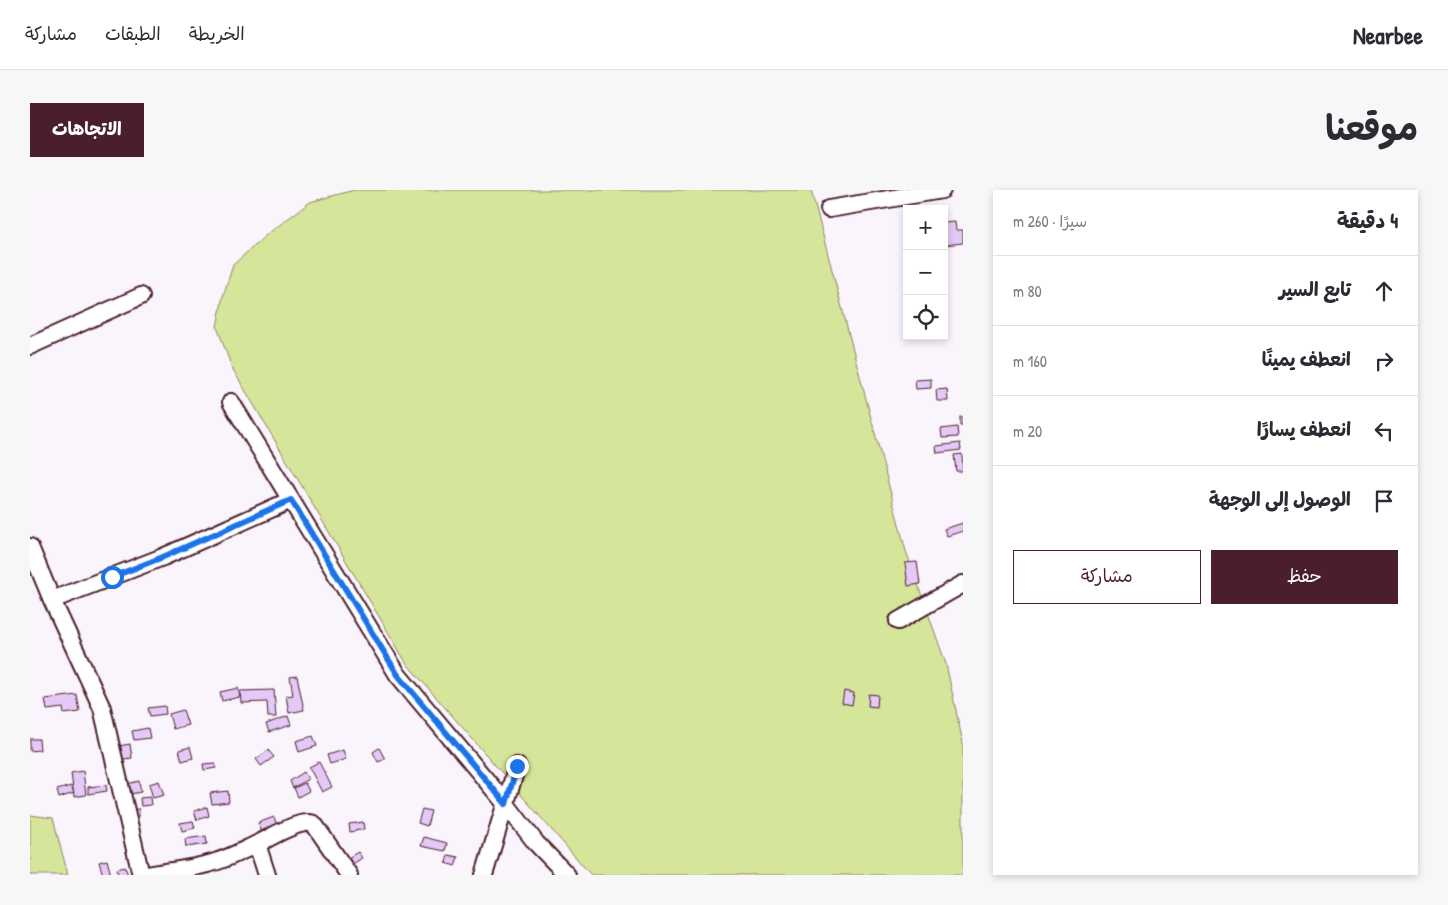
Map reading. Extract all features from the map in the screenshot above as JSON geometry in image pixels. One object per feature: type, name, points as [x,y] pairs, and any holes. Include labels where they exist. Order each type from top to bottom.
[{"type":"street","points":[[829,209],[942,190]]},
{"type":"street","points":[[30,346],[141,296]]},
{"type":"street","points":[[231,402],[398,675],[506,804],[536,843],[567,875]]},
{"type":"street","points":[[52,600],[163,557],[291,500]]},
{"type":"street","points":[[30,547],[52,600],[102,708],[141,875]]},
{"type":"street","points":[[898,621],[963,584]]},
{"type":"street","points":[[484,875],[517,766]]},
{"type":"street","points":[[147,875],[202,866],[306,822],[314,824],[349,875]]},
{"type":"street","points":[[257,844],[267,875]]},
{"type":"green space","points":[[354,190],[811,190],[906,551],[946,664],[963,743],[963,875],[591,875],[407,664],[232,368],[217,327],[223,296],[233,265],[265,236],[310,202]]},
{"type":"green space","points":[[30,815],[53,818],[68,875],[30,875]]},
{"type":"building","points":[[955,222],[956,230],[963,230],[963,243],[948,245],[948,223]]},
{"type":"building","points":[[931,379],[931,388],[916,389],[915,380]]},
{"type":"building","points":[[947,389],[948,401],[937,401],[936,390]]},
{"type":"building","points":[[960,417],[963,417],[963,425],[960,425]]},
{"type":"building","points":[[957,427],[958,437],[942,438],[941,429]]},
{"type":"building","points":[[960,443],[961,450],[937,453],[936,446]]},
{"type":"building","points":[[962,454],[963,471],[956,471],[954,455]]},
{"type":"building","points":[[963,523],[963,531],[947,536],[944,529]]},
{"type":"building","points":[[917,562],[920,584],[908,586],[905,563]]},
{"type":"building","points":[[297,676],[304,710],[289,713],[286,696],[293,695],[290,677]]},
{"type":"building","points":[[238,688],[240,697],[222,701],[220,692]]},
{"type":"building","points":[[274,690],[276,717],[268,717],[267,702],[241,703],[240,691]]},
{"type":"building","points":[[844,691],[854,693],[852,705],[842,703]]},
{"type":"building","points":[[869,694],[878,695],[877,707],[868,706]]},
{"type":"building","points":[[77,695],[80,712],[64,714],[63,708],[47,710],[45,699]]},
{"type":"building","points":[[165,706],[166,714],[150,716],[148,708]]},
{"type":"building","points":[[183,710],[188,725],[173,729],[169,714]]},
{"type":"building","points":[[288,716],[291,725],[269,732],[266,724]]},
{"type":"building","points":[[148,728],[150,738],[134,740],[132,731]]},
{"type":"building","points":[[313,736],[317,746],[299,752],[296,741]]},
{"type":"building","points":[[30,739],[39,739],[40,750],[30,751]]},
{"type":"building","points":[[130,744],[132,758],[115,760],[113,747]]},
{"type":"building","points":[[190,747],[193,758],[182,761],[179,750]]},
{"type":"building","points":[[379,748],[385,759],[378,762],[373,752]]},
{"type":"building","points":[[268,750],[274,757],[261,766],[256,759]]},
{"type":"building","points":[[343,750],[346,759],[330,764],[327,755]]},
{"type":"building","points":[[319,762],[332,787],[322,792],[309,767]]},
{"type":"building","points":[[215,763],[216,768],[204,770],[203,764]]},
{"type":"building","points":[[83,771],[86,795],[74,797],[71,773]]},
{"type":"building","points":[[304,772],[308,779],[293,788],[290,781]]},
{"type":"building","points":[[139,781],[141,792],[125,795],[123,785]]},
{"type":"building","points":[[159,781],[164,795],[153,798],[149,784]]},
{"type":"building","points":[[305,783],[309,791],[298,797],[294,788]]},
{"type":"building","points":[[106,785],[107,791],[88,794],[88,787]]},
{"type":"building","points":[[71,786],[74,793],[59,798],[57,790]]},
{"type":"building","points":[[228,791],[229,802],[212,804],[210,793]]},
{"type":"building","points":[[150,797],[151,805],[141,806],[140,798]]},
{"type":"building","points":[[207,807],[209,816],[197,820],[194,811]]},
{"type":"building","points":[[129,809],[139,809],[139,816],[129,816]]},
{"type":"building","points":[[422,809],[431,811],[427,826],[418,823]]},
{"type":"building","points":[[274,817],[280,833],[265,839],[258,823]]},
{"type":"building","points":[[193,821],[195,828],[182,831],[180,823]]},
{"type":"building","points":[[363,822],[364,829],[350,832],[349,824]]},
{"type":"building","points":[[206,836],[207,844],[186,847],[185,839]]},
{"type":"building","points":[[424,837],[447,843],[445,851],[421,846]]},
{"type":"building","points":[[358,852],[362,858],[345,869],[341,862]]},
{"type":"building","points":[[448,855],[458,857],[455,866],[446,863]]},
{"type":"building","points":[[107,860],[111,875],[103,875],[99,862]]},
{"type":"building","points":[[125,867],[128,875],[118,875],[117,869]]},
{"type":"route","points":[[112,577],[163,557],[291,500],[398,675],[506,804],[517,766]]}]
